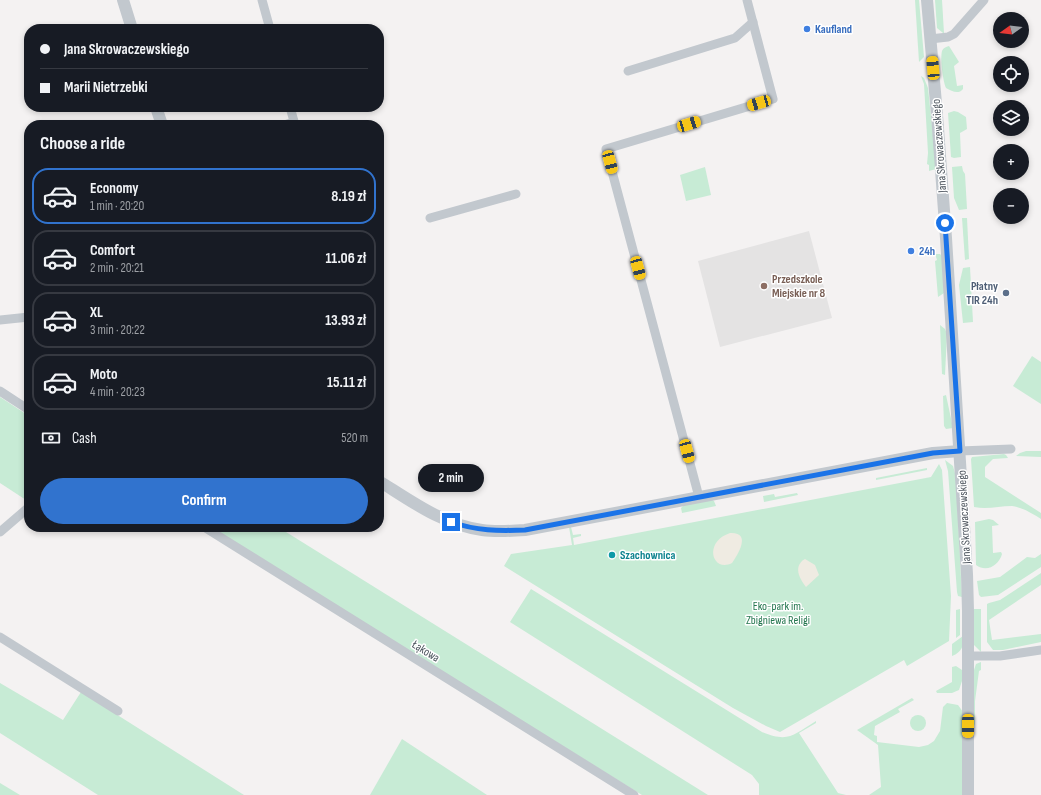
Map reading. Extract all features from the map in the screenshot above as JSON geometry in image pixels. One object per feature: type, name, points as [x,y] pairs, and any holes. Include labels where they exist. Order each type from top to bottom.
[{"type":"street","points":[[123,0],[130,24]]},
{"type":"street","points":[[262,0],[269,24]]},
{"type":"street","points":[[699,497],[606,149],[772,99],[747,0]]},
{"type":"street","name":"Jana Skrowaczewskiego","points":[[927,0],[938,122],[967,574],[968,795]]},
{"type":"street","points":[[930,40],[948,37],[954,34],[984,0]]},
{"type":"street","points":[[628,71],[735,38],[753,22]]},
{"type":"street","points":[[430,218],[516,194]]},
{"type":"street","points":[[0,320],[24,318]]},
{"type":"street","points":[[0,391],[24,407]]},
{"type":"street","points":[[384,485],[441,519],[461,526],[489,531],[525,530],[933,453],[1011,449]]},
{"type":"street","points":[[0,532],[24,511]]},
{"type":"street","name":"Łąkowa","points":[[212,532],[634,795]]},
{"type":"street","points":[[0,637],[118,711]]},
{"type":"street","points":[[968,656],[1000,656],[1041,650]]},
{"type":"shaded area","name":"Przedszkole Miejskie nr 8","points":[[809,231],[832,318],[720,347],[698,261]]},
{"type":"green space","points":[[915,0],[919,0],[924,57],[919,62]]},
{"type":"green space","points":[[935,0],[942,0],[944,33],[937,28]]},
{"type":"green space","points":[[949,46],[959,62],[954,66],[957,86],[963,85],[963,89],[959,92],[946,88],[944,80],[941,55],[944,48]]},
{"type":"green space","points":[[921,76],[924,78],[928,88],[936,164],[936,169],[929,171],[929,165],[927,164],[928,153],[924,84]]},
{"type":"green space","points":[[954,111],[966,117],[967,129],[960,133],[961,157],[954,158],[951,157],[948,113]]},
{"type":"green space","points":[[962,166],[965,174],[967,209],[959,210],[954,198],[952,167]]},
{"type":"green space","points":[[705,167],[711,195],[686,201],[680,175]]},
{"type":"green space","points":[[962,218],[967,218],[969,259],[965,260]]},
{"type":"green space","points":[[935,254],[940,254],[942,256],[944,293],[938,297],[935,261],[937,260]]},
{"type":"green space","points":[[970,267],[973,322],[963,323],[959,285],[963,268]]},
{"type":"green space","points":[[940,325],[945,329],[947,334],[945,375],[942,374]]},
{"type":"green space","points":[[1032,356],[1041,362],[1041,404],[1013,386]]},
{"type":"green space","points":[[946,395],[953,428],[946,429],[944,426],[943,396]]},
{"type":"green space","points":[[0,397],[24,413],[24,499],[0,483]]},
{"type":"green space","points":[[1026,451],[1041,451],[1041,457],[1016,456]]},
{"type":"green space","points":[[1004,454],[1008,458],[993,459],[985,467],[985,477],[1041,513],[1041,519],[1027,511],[1012,506],[984,508],[974,507],[972,457]]},
{"type":"green space","points":[[945,460],[953,466],[956,477],[962,597],[958,596],[957,592],[948,471]]},
{"type":"green space","name":"Eko-park im. Zbigniewa Religi","points":[[939,464],[942,470],[951,596],[949,641],[907,666],[904,660],[780,732],[733,708],[504,566],[511,554],[572,545],[569,527],[571,527],[573,535],[581,534],[581,536],[573,538],[574,545],[931,477]]},
{"type":"green space","points":[[927,468],[927,470],[876,480],[876,478]]},
{"type":"green space","points":[[797,493],[798,495],[764,502],[763,496],[774,494],[775,497]]},
{"type":"green space","points":[[712,500],[716,506],[682,513],[681,508],[684,505]]},
{"type":"green space","points":[[989,519],[993,520],[999,525],[992,526],[993,553],[1001,552],[1002,554],[992,567],[984,568],[976,565],[975,522]]},
{"type":"green space","points":[[216,532],[286,532],[708,795],[642,795]]},
{"type":"green space","points":[[1041,554],[1041,567],[998,595],[981,597],[979,595],[977,581],[1000,577],[1027,557],[1035,558]]},
{"type":"green space","points":[[1041,573],[1041,585],[989,620],[992,640],[1041,634],[1041,642],[1003,650],[993,650],[987,642],[987,604],[1000,600]]},
{"type":"green space","points":[[531,589],[762,732],[779,737],[790,736],[796,734],[816,721],[816,723],[799,733],[838,793],[846,795],[759,795],[759,784],[752,775],[510,622]]},
{"type":"green space","points":[[960,609],[960,635],[956,638],[956,610]]},
{"type":"green space","points":[[974,609],[981,609],[981,652],[974,645]]},
{"type":"green space","points":[[963,636],[962,648],[958,653],[952,656],[952,644]]},
{"type":"green space","points":[[981,662],[981,670],[979,671],[975,701],[975,726],[974,670],[976,664]]},
{"type":"green space","points":[[956,666],[962,670],[962,681],[959,690],[952,693],[937,693],[936,691],[952,682],[952,667]]},
{"type":"green space","points":[[0,683],[63,720],[81,692],[244,795],[98,795],[0,733]]},
{"type":"green space","points":[[912,698],[914,700],[898,709],[900,712],[875,726],[874,735],[877,736],[877,742],[919,747],[928,745],[934,741],[940,731],[943,707],[947,703],[958,705],[963,712],[963,795],[869,795],[881,787],[878,745],[857,730]]},
{"type":"green space","points":[[915,715],[921,715],[926,720],[924,729],[921,731],[915,731],[910,726],[910,720]]},
{"type":"green space","points":[[402,739],[487,795],[370,795]]},
{"type":"green space","points":[[0,783],[20,795],[0,795]]},
{"type":"sand","points":[[730,533],[740,536],[742,544],[732,563],[725,565],[719,564],[713,555],[713,549],[722,537]]},
{"type":"sand","points":[[805,559],[815,565],[819,575],[806,587],[798,572],[799,565]]},
{"type":"place","name":"Kaufland","points":[[807,29]]},
{"type":"place","name":"24h","points":[[911,251]]},
{"type":"place","name":"Przedszkole Miejskie nr 8","points":[[764,286]]},
{"type":"place","name":"Płatny TIR 24h","points":[[1006,293]]},
{"type":"place","name":"Szachownica","points":[[612,555]]},
{"type":"route","points":[[451,522],[461,526],[482,530],[525,530],[933,453],[960,451],[945,223]]}]
